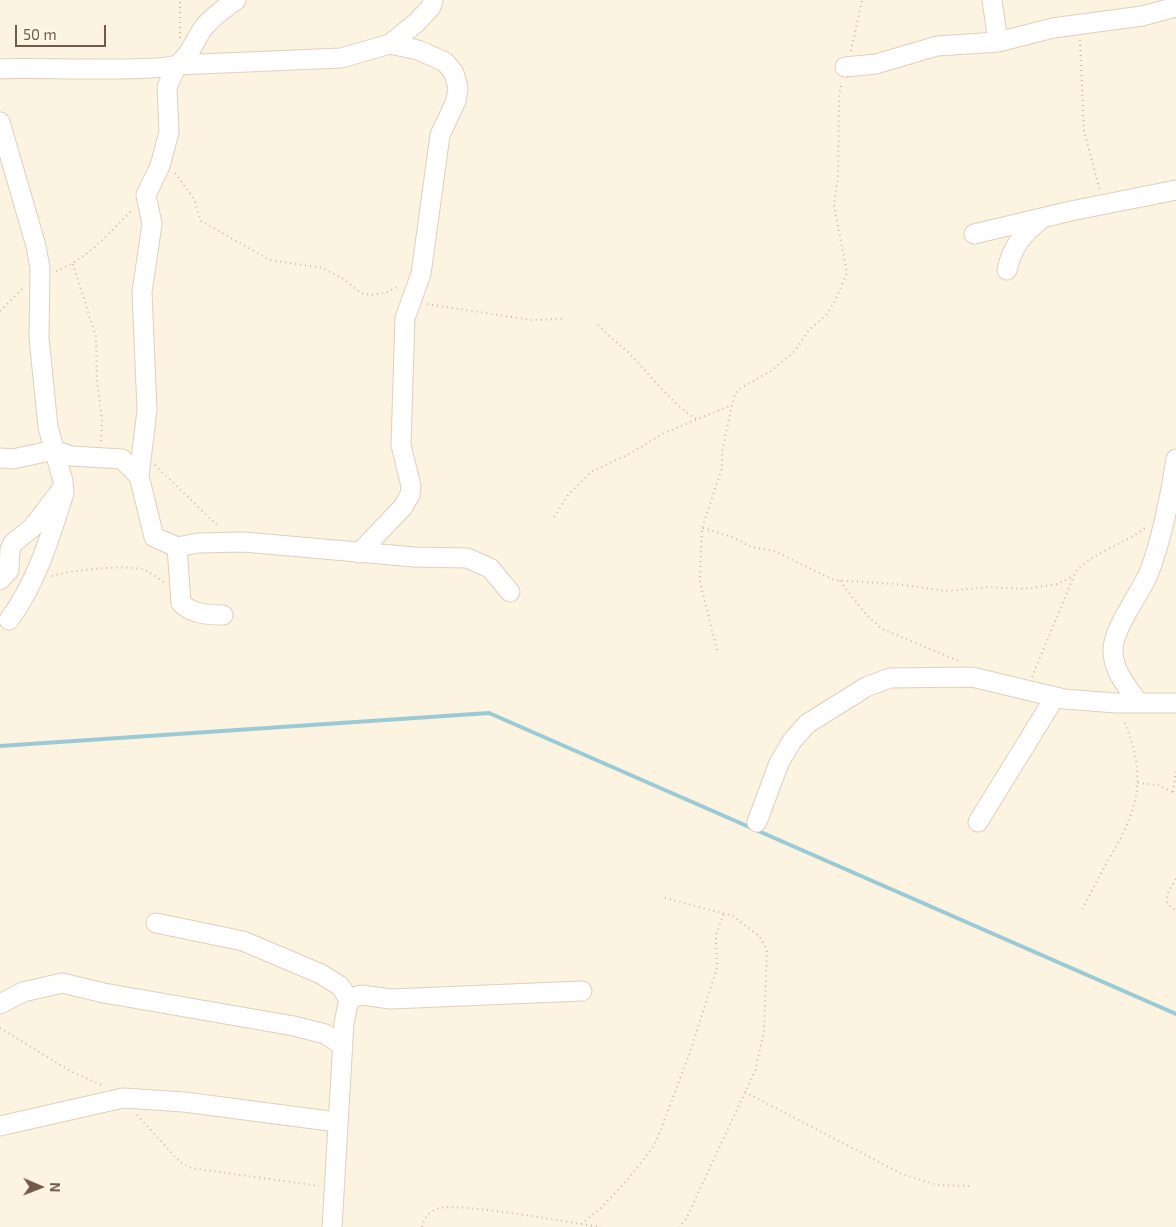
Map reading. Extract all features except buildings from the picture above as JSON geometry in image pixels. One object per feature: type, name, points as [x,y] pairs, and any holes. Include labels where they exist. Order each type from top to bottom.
[{"type":"street","points":[[236,0],[203,28],[190,52],[177,65],[167,87],[169,132],[160,166],[146,195],[152,224],[142,292],[147,410],[139,476],[147,502],[152,533],[154,537],[177,546],[231,542],[467,558],[490,568],[510,592]]},
{"type":"street","points":[[0,69],[147,68],[340,58],[390,44],[416,23],[431,7],[433,0]]},
{"type":"street","points":[[992,0],[998,42]]},
{"type":"street","points":[[845,67],[876,64],[937,46],[998,42],[1079,24],[1142,16],[1176,7]]},
{"type":"street","points":[[359,552],[403,508],[410,495],[411,486],[401,445],[405,318],[421,274],[440,135],[456,101],[458,88],[454,73],[445,62],[418,50],[390,44]]},
{"type":"street","points":[[0,122],[36,246],[40,277],[39,338],[48,427],[64,487],[64,493],[32,584],[9,620]]},
{"type":"street","points":[[974,234],[1176,190]]},
{"type":"street","points":[[1007,270],[1017,242],[1043,218]]},
{"type":"street","points":[[0,458],[13,459],[54,450],[71,456],[122,459],[139,476]]},
{"type":"street","points":[[1138,702],[1116,668],[1112,650],[1116,636],[1148,574],[1156,552],[1173,482],[1176,459]]},
{"type":"street","points":[[0,580],[9,570],[10,550],[13,542],[32,528],[64,487]]},
{"type":"street","points":[[177,546],[181,603],[187,609],[197,613],[223,615]]},
{"type":"street","points":[[757,822],[779,763],[792,741],[807,724],[834,705],[866,687],[890,678],[972,677],[1055,698],[1116,703],[1176,703]]},
{"type":"street","points":[[978,822],[1055,698]]},
{"type":"street","points":[[156,923],[243,941],[321,974],[340,986],[349,999]]},
{"type":"street","points":[[0,1004],[23,992],[46,985],[62,983],[112,995],[294,1026],[326,1034],[342,1045]]},
{"type":"street","points":[[332,1227],[342,1045],[346,1003],[349,999],[361,995],[391,999],[582,991]]},
{"type":"street","points":[[0,1126],[123,1098],[184,1102],[337,1122]]},
{"type":"path","points":[[177,65],[180,0]]},
{"type":"path","points":[[717,650],[700,582],[702,528],[722,468],[722,451],[732,405],[739,389],[771,371],[789,356],[809,330],[826,315],[834,303],[847,273],[834,205],[838,177],[839,96],[845,67],[854,43],[862,0]]},
{"type":"path","points":[[1079,24],[1084,131],[1104,205]]},
{"type":"path","points":[[174,172],[194,198],[201,221],[270,260],[323,268],[345,280],[361,293],[370,295],[388,292],[421,274]]},
{"type":"path","points":[[0,311],[22,290],[40,277],[73,264],[86,256],[146,195]]},
{"type":"path","points":[[73,264],[88,304],[96,337],[97,380],[102,420],[100,457]]},
{"type":"path","points":[[410,302],[531,320],[563,319]]},
{"type":"path","points":[[598,325],[628,352],[675,403],[696,419]]},
{"type":"path","points":[[554,517],[574,488],[590,472],[629,454],[664,433],[732,405]]},
{"type":"path","points":[[142,453],[208,516],[231,542]]},
{"type":"path","points":[[1027,690],[1074,576],[1082,564],[1136,535],[1165,511]]},
{"type":"path","points":[[702,528],[732,537],[751,547],[774,551],[826,578],[840,581],[896,584],[946,591],[989,587],[1034,588],[1057,584],[1074,576]]},
{"type":"path","points":[[32,584],[64,572],[110,568],[144,570],[179,594]]},
{"type":"path","points":[[840,581],[864,612],[882,629],[953,657],[959,662]]},
{"type":"path","points":[[1082,909],[1131,818],[1138,784],[1138,766],[1133,741],[1116,703]]},
{"type":"path","points":[[1138,784],[1158,785],[1174,793],[1176,770]]},
{"type":"path","points":[[1176,879],[1167,894],[1166,901],[1168,905],[1176,910]]},
{"type":"path","points":[[666,898],[733,916],[759,936],[767,950],[764,1032],[755,1071],[686,1219],[679,1227]]},
{"type":"path","points":[[581,1224],[622,1185],[644,1159],[657,1138],[689,1055],[709,986],[717,968],[716,935],[724,913]]},
{"type":"path","points":[[0,1028],[72,1072],[107,1087],[123,1098],[166,1149],[180,1162],[191,1168],[334,1188]]},
{"type":"path","points":[[745,1092],[902,1174],[937,1185],[969,1186]]},
{"type":"path","points":[[422,1227],[424,1219],[430,1212],[438,1208],[454,1207],[500,1211],[601,1227]]},
{"type":"waterway","points":[[0,746],[489,713],[1176,1014]]}]
